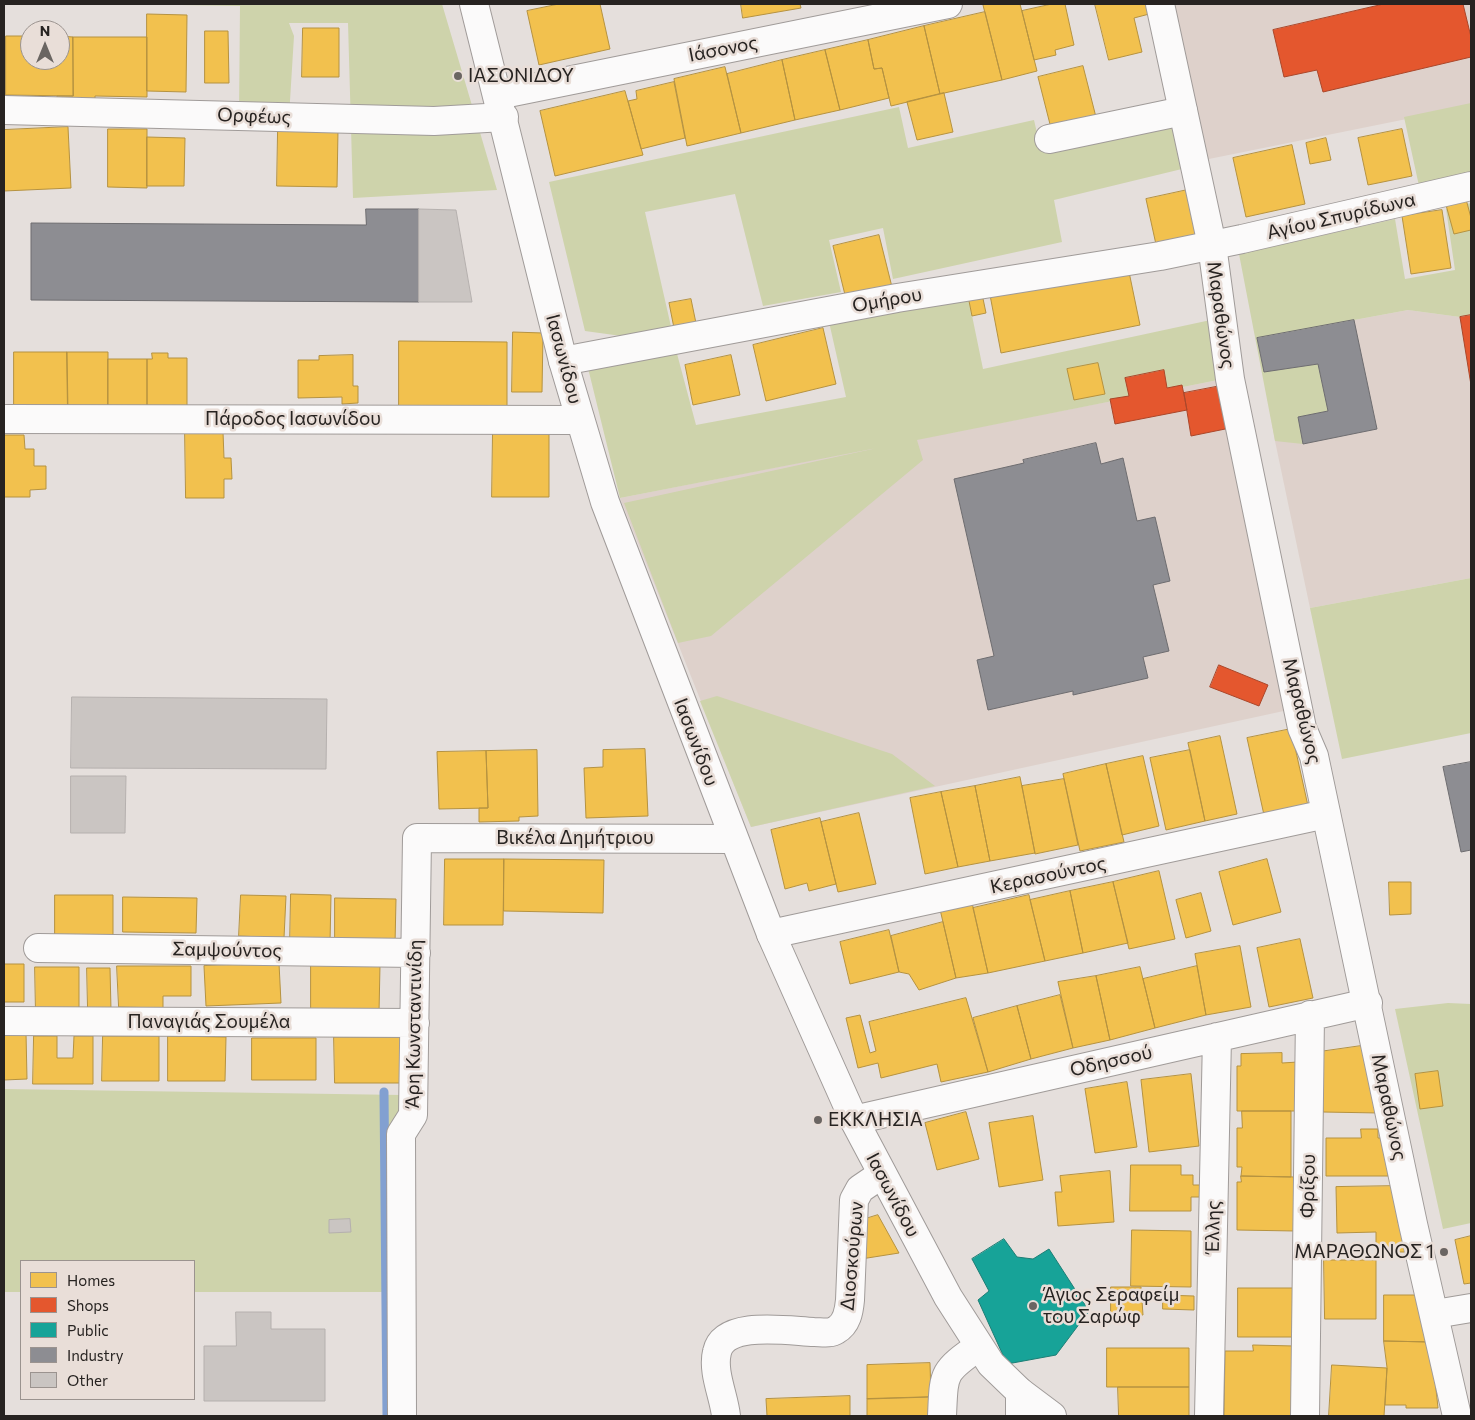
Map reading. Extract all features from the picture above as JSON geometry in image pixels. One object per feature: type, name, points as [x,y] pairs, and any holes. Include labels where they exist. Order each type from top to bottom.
[{"type":"street","name":"Ιασωνίδου","points":[[474,4],[564,361],[605,502],[771,934],[854,1120],[948,1297],[978,1347],[1000,1374],[1020,1404],[1052,1416]]},
{"type":"street","name":"Ιάσονος","points":[[501,106],[948,4]]},
{"type":"street","name":"Μαραθώνος","points":[[1160,4],[1212,245],[1232,388],[1302,728],[1314,756],[1368,1003],[1413,1224],[1457,1416]]},
{"type":"street","name":"Ορφέως","points":[[4,110],[434,121],[501,106]]},
{"type":"street","points":[[1049,139],[1182,111]]},
{"type":"street","name":"Αγίου Σπυρίδωνα","points":[[1212,245],[1471,186]]},
{"type":"street","name":"Ομήρου","points":[[564,361],[897,298],[1160,256],[1212,245]]},
{"type":"street","name":"Πάροδος Ιασωνίδου","points":[[6,419],[580,420]]},
{"type":"street","name":"Κερασούντος","points":[[771,934],[1326,814]]},
{"type":"street","name":"Βικέλα Δημήτριου","points":[[418,838],[734,839]]},
{"type":"street","name":"Άρη Κωνσταντινίδη","points":[[402,1416],[401,1134],[413,1115],[418,838]]},
{"type":"street","name":"Σαμψούντος","points":[[38,948],[416,953]]},
{"type":"street","name":"Οδησσού","points":[[854,1120],[1368,1003]]},
{"type":"street","name":"Φρίξου","points":[[1305,1416],[1310,1016]]},
{"type":"street","name":"Παναγιάς Σουμέλα","points":[[4,1021],[415,1023]]},
{"type":"street","name":"Έλλης","points":[[1208,1416],[1217,1037]]},
{"type":"street","name":"Διοσκούρων","points":[[726,1416],[716,1366],[717,1350],[724,1338],[739,1331],[830,1332],[843,1324],[848,1313],[850,1300],[854,1200],[860,1189],[882,1174]]},
{"type":"street","points":[[1435,1314],[1471,1308]]},
{"type":"street","points":[[942,1416],[946,1374],[953,1364],[978,1347]]},
{"type":"shaded area","points":[[1160,4],[1471,4],[1471,106],[1194,162]]},
{"type":"shaded area","points":[[1408,310],[1460,317],[1471,315],[1471,578],[1310,608],[1275,441],[1257,338]]},
{"type":"shaded area","points":[[1233,377],[1302,707],[751,827],[620,498]]},
{"type":"green space","points":[[118,4],[442,4],[497,190],[353,198],[348,23],[289,23],[294,36],[289,117],[239,116],[240,6]]},
{"type":"green space","points":[[1471,103],[1471,175],[1419,186],[1404,117]]},
{"type":"green space","points":[[899,107],[908,148],[1034,120],[1040,146],[1177,120],[1186,168],[1054,200],[1062,242],[893,279],[883,228],[829,240],[841,292],[763,306],[735,194],[645,212],[672,331],[636,338],[585,331],[549,182]]},
{"type":"green space","points":[[1471,203],[1471,315],[1460,317],[1408,310],[1257,338],[1264,372],[1318,364],[1328,411],[1298,417],[1303,444],[1275,441],[1239,254],[1395,219],[1405,279],[1455,270],[1446,209]]},
{"type":"green space","points":[[968,296],[983,369],[1220,318],[1233,377],[917,440],[923,460],[711,636],[678,643],[624,503],[877,448],[620,498],[587,364],[676,350],[696,425],[846,397],[829,322]]},
{"type":"green space","points":[[1471,578],[1471,733],[1342,759],[1310,608]]},
{"type":"green space","points":[[717,696],[892,754],[935,786],[751,827],[700,701]]},
{"type":"green space","points":[[1448,1003],[1471,1004],[1471,1223],[1443,1229],[1395,1009]]},
{"type":"green space","points":[[4,1089],[402,1095],[401,1292],[195,1292],[195,1260],[20,1260],[20,1292],[4,1292]]},
{"type":"building: Homes","points":[[559,4],[600,4],[610,49],[539,65],[527,11]]},
{"type":"building: Homes","points":[[741,4],[800,4],[801,8],[743,18]]},
{"type":"building: Homes","points":[[1020,4],[1037,71],[1002,80],[983,5]]},
{"type":"building: Homes","points":[[1052,4],[1065,4],[1074,45],[1055,50],[1056,55],[1034,60],[1022,11]]},
{"type":"building: Homes","points":[[1095,4],[1150,4],[1153,13],[1134,18],[1142,52],[1109,60]]},
{"type":"building: Homes","points":[[985,12],[1002,80],[940,94],[924,26]]},
{"type":"building: Homes","points":[[147,14],[187,15],[186,92],[147,91]]},
{"type":"building: Homes","points":[[924,26],[940,94],[891,106],[882,68],[874,69],[868,40]]},
{"type":"building: Homes","points":[[303,28],[339,28],[339,77],[302,77]]},
{"type":"building: Homes","points":[[205,31],[228,31],[229,83],[205,83]]},
{"type":"building: Homes","points":[[6,36],[20,36],[20,70],[70,70],[70,37],[73,37],[73,96],[6,95]]},
{"type":"building: Homes","points":[[73,37],[147,37],[147,97],[95,96],[95,108],[57,107],[57,96],[73,96]]},
{"type":"building: Homes","points":[[868,40],[874,69],[882,68],[889,98],[840,110],[825,50]]},
{"type":"building: Homes","points":[[825,50],[840,110],[795,120],[782,60]]},
{"type":"building: Homes","points":[[782,60],[795,120],[741,133],[727,74]]},
{"type":"building: Homes","points":[[1083,66],[1098,125],[1053,136],[1038,77]]},
{"type":"building: Homes","points":[[725,67],[741,133],[687,146],[674,79]]},
{"type":"building: Homes","points":[[674,82],[685,138],[641,149],[628,101],[637,99],[636,91]]},
{"type":"building: Homes","points":[[625,91],[643,155],[555,176],[540,111]]},
{"type":"building: Homes","points":[[944,93],[953,132],[917,140],[907,102]]},
{"type":"building: Homes","points":[[68,127],[71,188],[4,191],[4,130]]},
{"type":"building: Homes","points":[[108,129],[147,129],[147,188],[108,187]]},
{"type":"building: Homes","points":[[1402,129],[1412,176],[1368,185],[1358,138]]},
{"type":"building: Homes","points":[[278,130],[338,130],[337,187],[277,186]]},
{"type":"building: Homes","points":[[147,137],[185,138],[184,186],[147,186]]},
{"type":"building: Homes","points":[[1326,138],[1331,160],[1310,164],[1306,143]]},
{"type":"building: Homes","points":[[1292,145],[1305,204],[1246,217],[1233,158]]},
{"type":"building: Homes","points":[[1192,189],[1202,239],[1157,249],[1146,199]]},
{"type":"building: Homes","points":[[1466,199],[1471,218],[1471,230],[1454,234],[1446,205]]},
{"type":"building: Homes","points":[[1442,210],[1451,268],[1411,274],[1402,216]]},
{"type":"building: Homes","points":[[879,235],[893,291],[847,303],[833,246]]},
{"type":"building: Homes","points":[[1128,267],[1140,325],[1001,353],[990,295]]},
{"type":"building: Homes","points":[[981,289],[986,313],[972,316],[968,296]]},
{"type":"building: Homes","points":[[691,299],[697,328],[675,333],[669,303]]},
{"type":"building: Homes","points":[[823,328],[836,384],[766,401],[753,345]]},
{"type":"building: Homes","points":[[513,332],[543,333],[542,392],[512,392]]},
{"type":"building: Homes","points":[[399,341],[507,342],[507,409],[399,408]]},
{"type":"building: Homes","points":[[14,352],[67,352],[68,413],[14,413]]},
{"type":"building: Homes","points":[[67,352],[108,352],[108,413],[68,413]]},
{"type":"building: Homes","points":[[152,353],[168,353],[168,358],[187,358],[187,413],[147,413],[147,359],[152,359]]},
{"type":"building: Homes","points":[[353,355],[353,386],[358,386],[358,403],[342,404],[342,397],[298,398],[298,360],[319,360],[319,356]]},
{"type":"building: Homes","points":[[731,355],[740,395],[693,405],[685,365]]},
{"type":"building: Homes","points":[[108,359],[147,359],[147,413],[108,413]]},
{"type":"building: Homes","points":[[1098,363],[1105,394],[1074,400],[1067,369]]},
{"type":"building: Homes","points":[[493,429],[549,430],[549,497],[492,497]]},
{"type":"building: Homes","points":[[185,432],[223,432],[224,458],[231,458],[232,479],[224,479],[224,498],[186,498]]},
{"type":"building: Homes","points":[[4,435],[24,435],[25,449],[34,449],[34,466],[46,466],[46,489],[30,490],[30,497],[4,497]]},
{"type":"building: Homes","points":[[1291,729],[1308,806],[1264,815],[1247,738]]},
{"type":"building: Homes","points":[[1220,736],[1237,814],[1205,821],[1188,743]]},
{"type":"building: Homes","points":[[645,749],[648,816],[586,818],[584,768],[603,767],[603,750]]},
{"type":"building: Homes","points":[[537,750],[538,816],[519,817],[519,821],[479,822],[479,808],[488,808],[486,751]]},
{"type":"building: Homes","points":[[1190,750],[1205,821],[1166,830],[1150,758]]},
{"type":"building: Homes","points":[[486,751],[488,808],[439,809],[437,752]]},
{"type":"building: Homes","points":[[1143,756],[1159,826],[1122,835],[1106,764]]},
{"type":"building: Homes","points":[[1106,764],[1124,842],[1080,851],[1063,774]]},
{"type":"building: Homes","points":[[1020,777],[1035,853],[990,861],[975,786]]},
{"type":"building: Homes","points":[[1064,779],[1078,845],[1035,854],[1022,786]]},
{"type":"building: Homes","points":[[975,786],[990,861],[958,867],[941,792]]},
{"type":"building: Homes","points":[[941,792],[958,867],[925,874],[910,798]]},
{"type":"building: Homes","points":[[859,813],[876,884],[838,892],[821,822]]},
{"type":"building: Homes","points":[[820,818],[836,884],[809,891],[807,883],[785,889],[771,830]]},
{"type":"building: Homes","points":[[445,859],[504,859],[503,925],[444,925]]},
{"type":"building: Homes","points":[[504,859],[604,860],[603,913],[504,911]]},
{"type":"building: Homes","points":[[1267,859],[1281,912],[1233,925],[1219,872]]},
{"type":"building: Homes","points":[[1159,871],[1175,939],[1129,949],[1113,882]]},
{"type":"building: Homes","points":[[1113,882],[1128,943],[1083,953],[1070,891]]},
{"type":"building: Homes","points":[[1389,882],[1411,882],[1411,914],[1390,915]]},
{"type":"building: Homes","points":[[1070,891],[1083,953],[1045,961],[1030,900]]},
{"type":"building: Homes","points":[[1201,893],[1211,931],[1186,938],[1176,900]]},
{"type":"building: Homes","points":[[291,894],[331,895],[330,943],[290,943]]},
{"type":"building: Homes","points":[[55,895],[113,895],[113,938],[55,938]]},
{"type":"building: Homes","points":[[241,895],[286,896],[284,938],[239,936]]},
{"type":"building: Homes","points":[[1029,895],[1045,961],[988,973],[973,908]]},
{"type":"building: Homes","points":[[123,897],[197,898],[196,933],[123,932]]},
{"type":"building: Homes","points":[[335,898],[396,899],[395,945],[335,944]]},
{"type":"building: Homes","points":[[971,898],[988,973],[956,978],[939,905]]},
{"type":"building: Homes","points":[[943,922],[956,978],[919,990],[909,974],[899,972],[891,936]]},
{"type":"building: Homes","points":[[889,930],[899,972],[850,984],[840,942]]},
{"type":"building: Homes","points":[[1300,939],[1313,998],[1269,1007],[1257,948]]},
{"type":"building: Homes","points":[[1240,946],[1251,1007],[1206,1015],[1195,954]]},
{"type":"building: Homes","points":[[279,963],[281,1003],[206,1006],[204,966]]},
{"type":"building: Homes","points":[[4,964],[24,964],[24,1002],[4,1002]]},
{"type":"building: Homes","points":[[311,964],[380,965],[379,1013],[311,1013]]},
{"type":"building: Homes","points":[[117,966],[191,966],[191,996],[163,996],[163,1008],[119,1007]]},
{"type":"building: Homes","points":[[1197,966],[1206,1015],[1155,1028],[1143,979]]},
{"type":"building: Homes","points":[[35,967],[79,967],[79,1015],[36,1016]]},
{"type":"building: Homes","points":[[1140,967],[1155,1028],[1110,1040],[1096,976]]},
{"type":"building: Homes","points":[[87,968],[110,968],[111,1010],[88,1010]]},
{"type":"building: Homes","points":[[1096,976],[1110,1040],[1073,1048],[1058,982]]},
{"type":"building: Homes","points":[[1060,995],[1073,1048],[1031,1059],[1017,1006]]},
{"type":"building: Homes","points":[[966,998],[988,1072],[941,1082],[937,1064],[881,1078],[878,1063],[858,1068],[846,1018],[860,1015],[870,1053],[876,1051],[869,1022]]},
{"type":"building: Homes","points":[[1017,1006],[1031,1059],[988,1072],[973,1018]]},
{"type":"building: Homes","points":[[4,1033],[26,1033],[27,1079],[4,1080]]},
{"type":"building: Homes","points":[[34,1036],[57,1036],[57,1058],[73,1058],[74,1036],[93,1036],[93,1084],[33,1084]]},
{"type":"building: Homes","points":[[103,1036],[159,1036],[159,1081],[102,1081]]},
{"type":"building: Homes","points":[[168,1036],[226,1037],[225,1081],[168,1081]]},
{"type":"building: Homes","points":[[334,1037],[412,1037],[412,1083],[335,1083]]},
{"type":"building: Homes","points":[[252,1038],[316,1038],[316,1080],[252,1080]]},
{"type":"building: Homes","points":[[1368,1045],[1379,1113],[1323,1112],[1319,1052]]},
{"type":"building: Homes","points":[[1282,1053],[1282,1063],[1298,1062],[1299,1111],[1237,1111],[1237,1066],[1241,1066],[1241,1054]]},
{"type":"building: Homes","points":[[1438,1071],[1443,1106],[1420,1109],[1415,1074]]},
{"type":"building: Homes","points":[[1191,1074],[1199,1146],[1149,1152],[1141,1080]]},
{"type":"building: Homes","points":[[1127,1082],[1137,1147],[1095,1153],[1085,1089]]},
{"type":"building: Homes","points":[[1242,1111],[1291,1111],[1291,1177],[1241,1176],[1242,1167],[1237,1167],[1237,1128],[1242,1128]]},
{"type":"building: Homes","points":[[966,1112],[979,1159],[937,1170],[925,1123]]},
{"type":"building: Homes","points":[[1033,1116],[1043,1180],[999,1187],[989,1123]]},
{"type":"building: Homes","points":[[1361,1129],[1378,1129],[1378,1138],[1388,1138],[1388,1176],[1326,1176],[1326,1138],[1361,1138]]},
{"type":"building: Homes","points":[[1131,1165],[1181,1165],[1181,1175],[1193,1175],[1193,1185],[1201,1185],[1201,1197],[1191,1197],[1191,1211],[1130,1211]]},
{"type":"building: Homes","points":[[1110,1171],[1114,1222],[1058,1226],[1055,1192],[1062,1192],[1060,1176]]},
{"type":"building: Homes","points":[[1241,1176],[1296,1177],[1295,1231],[1237,1230],[1237,1182],[1241,1182]]},
{"type":"building: Homes","points":[[1397,1186],[1398,1223],[1410,1223],[1410,1252],[1376,1252],[1376,1232],[1337,1233],[1336,1187]]},
{"type":"building: Homes","points":[[878,1215],[899,1253],[861,1259],[862,1220]]},
{"type":"building: Homes","points":[[1132,1230],[1191,1231],[1191,1287],[1131,1286]]},
{"type":"building: Homes","points":[[1471,1236],[1471,1283],[1464,1284],[1455,1240]]},
{"type":"building: Homes","points":[[1324,1260],[1376,1260],[1376,1319],[1325,1319]]},
{"type":"building: Homes","points":[[1111,1287],[1141,1287],[1143,1315],[1111,1315]]},
{"type":"building: Homes","points":[[1238,1288],[1296,1288],[1296,1337],[1238,1337]]},
{"type":"building: Homes","points":[[1163,1295],[1194,1296],[1194,1310],[1163,1309]]},
{"type":"building: Homes","points":[[1384,1295],[1423,1295],[1431,1342],[1384,1341]]},
{"type":"building: Homes","points":[[1384,1341],[1431,1342],[1438,1408],[1406,1408],[1406,1405],[1385,1405],[1387,1368]]},
{"type":"building: Homes","points":[[1253,1345],[1294,1346],[1293,1416],[1224,1416],[1225,1351],[1253,1351]]},
{"type":"building: Homes","points":[[1107,1348],[1189,1348],[1189,1387],[1107,1387]]},
{"type":"building: Homes","points":[[930,1363],[931,1397],[867,1399],[867,1365]]},
{"type":"building: Homes","points":[[1332,1365],[1387,1368],[1384,1416],[1329,1416]]},
{"type":"building: Homes","points":[[1118,1387],[1189,1387],[1189,1416],[1119,1416]]},
{"type":"building: Homes","points":[[850,1396],[850,1416],[767,1416],[766,1399]]},
{"type":"building: Homes","points":[[936,1397],[936,1416],[867,1416],[867,1399]]},
{"type":"building: Shops","points":[[1384,4],[1463,4],[1471,37],[1471,57],[1323,92],[1317,70],[1284,77],[1273,30]]},
{"type":"building: Shops","points":[[1471,315],[1471,385],[1460,317]]},
{"type":"building: Shops","points":[[1164,370],[1167,388],[1182,385],[1187,410],[1115,424],[1110,399],[1129,396],[1125,378]]},
{"type":"building: Shops","points":[[1226,385],[1235,427],[1191,436],[1184,393]]},
{"type":"building: Shops","points":[[1219,665],[1268,685],[1259,706],[1210,687]]},
{"type":"building: Public","name":"Άγιος Σεραφείμ του Σαρώφ","points":[[1004,1239],[1017,1257],[1033,1259],[1049,1249],[1089,1311],[1056,1355],[1007,1364],[978,1300],[989,1291],[972,1259]]},
{"type":"building: Industry","points":[[366,209],[419,209],[419,302],[31,300],[31,223],[366,225]]},
{"type":"building: Industry","points":[[1354,320],[1377,429],[1303,444],[1298,417],[1328,411],[1318,364],[1264,372],[1257,338]]},
{"type":"building: Industry","points":[[1096,443],[1101,464],[1123,458],[1137,521],[1155,517],[1170,581],[1153,585],[1169,651],[1143,657],[1148,678],[1073,695],[1073,691],[988,710],[977,660],[994,656],[954,479],[1024,463],[1023,460]]},
{"type":"building: Industry","points":[[1471,762],[1471,850],[1461,852],[1443,767]]},
{"type":"building: Other","points":[[419,209],[456,210],[472,302],[419,302]]},
{"type":"building: Other","points":[[72,697],[327,699],[326,769],[71,768]]},
{"type":"building: Other","points":[[71,776],[126,776],[125,833],[71,833]]},
{"type":"building: Other","points":[[350,1219],[351,1232],[329,1233],[329,1220]]},
{"type":"building: Other","points":[[236,1312],[271,1312],[271,1329],[325,1329],[325,1401],[204,1401],[204,1346],[236,1346]]},
{"type":"waterway","points":[[384,1092],[387,1416]]},
{"type":"place","name":"ΙΑΣΟΝΙΔΟΥ","points":[[458,76]]},
{"type":"place","name":"ΕΚΚΛΗΣΙΑ","points":[[818,1120]]},
{"type":"place","name":"ΜΑΡΑΘΩΝΟΣ 1","points":[[1444,1252]]},
{"type":"place","name":"Άγιος Σεραφείμ του Σαρώφ","points":[[1033,1306]]}]
